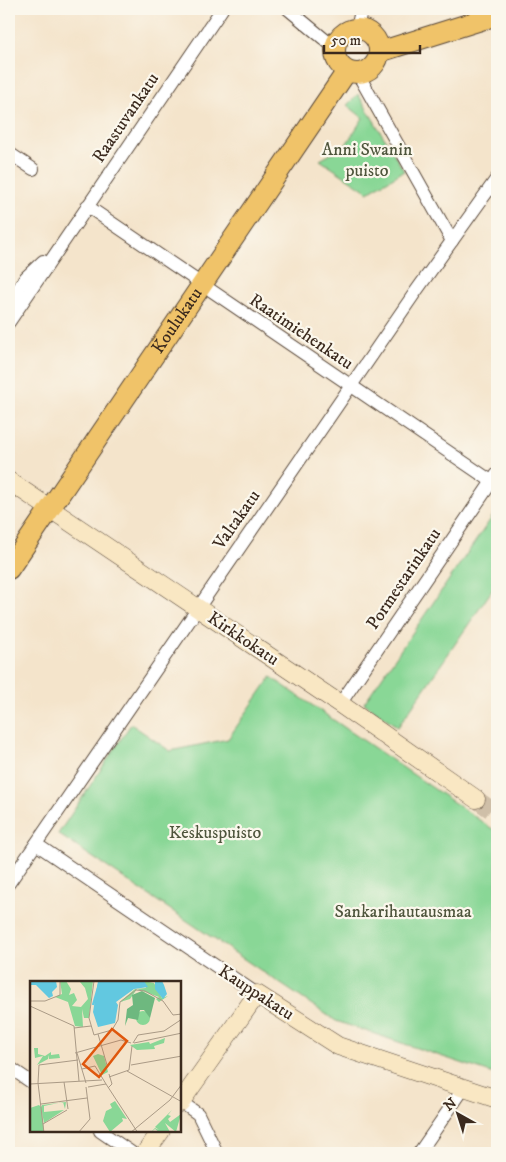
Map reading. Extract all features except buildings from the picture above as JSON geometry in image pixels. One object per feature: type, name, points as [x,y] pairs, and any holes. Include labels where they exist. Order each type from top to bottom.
[{"type":"main road","points":[[379,52],[497,15]]},
{"type":"main road","points":[[357,29],[363,30],[374,37],[379,52],[373,67],[363,73],[352,72],[340,65],[336,60],[335,48],[339,38],[349,30],[357,29]]},
{"type":"main road","name":"Koulukatu","points":[[9,569],[202,285],[352,72]]},
{"type":"street","name":"Raastuvankatu","points":[[9,322],[222,9]]},
{"type":"street","points":[[288,9],[335,48]]},
{"type":"street","points":[[357,29],[358,21],[364,9]]},
{"type":"street","points":[[352,72],[452,241]]},
{"type":"street","points":[[9,153],[33,169]]},
{"type":"street","name":"Valtakatu","points":[[9,883],[197,608],[497,178]]},
{"type":"street","name":"Raatimiehenkatu","points":[[87,206],[351,386],[496,480]]},
{"type":"street","name":"Raastuvankatu","points":[[9,303],[26,277],[58,248]]},
{"type":"street","name":"Kirkkokatu","points":[[9,480],[476,798]]},
{"type":"street","name":"Pormestarinkatu","points":[[340,704],[496,480]]},
{"type":"street","name":"Kauppakatu","points":[[36,844],[257,994],[338,1046],[497,1099]]},
{"type":"street","points":[[218,1153],[198,1114],[181,1102],[257,994]]},
{"type":"street","points":[[9,1066],[30,1081]]},
{"type":"street","points":[[419,1153],[464,1088]]},
{"type":"street","points":[[101,1132],[132,1153]]},
{"type":"street","points":[[145,1153],[160,1132]]},
{"type":"green space","name":"Anni Swanin puisto","points":[[358,94],[404,171],[368,192],[320,160],[345,146],[363,118],[347,105]]},
{"type":"green space","points":[[497,510],[497,583],[398,727],[364,703]]},
{"type":"green space","points":[[271,677],[497,832],[497,1075],[336,1021],[58,834],[131,724],[170,751],[228,739]]},
{"type":"tunnel","points":[[476,799],[497,814]]},
{"type":"tunnel","points":[[492,810],[497,802]]},
{"type":"park label","name":"Keskuspuisto","points":[[215,833]]},
{"type":"park label","name":"Sankarihautausmaa","points":[[403,912]]}]
